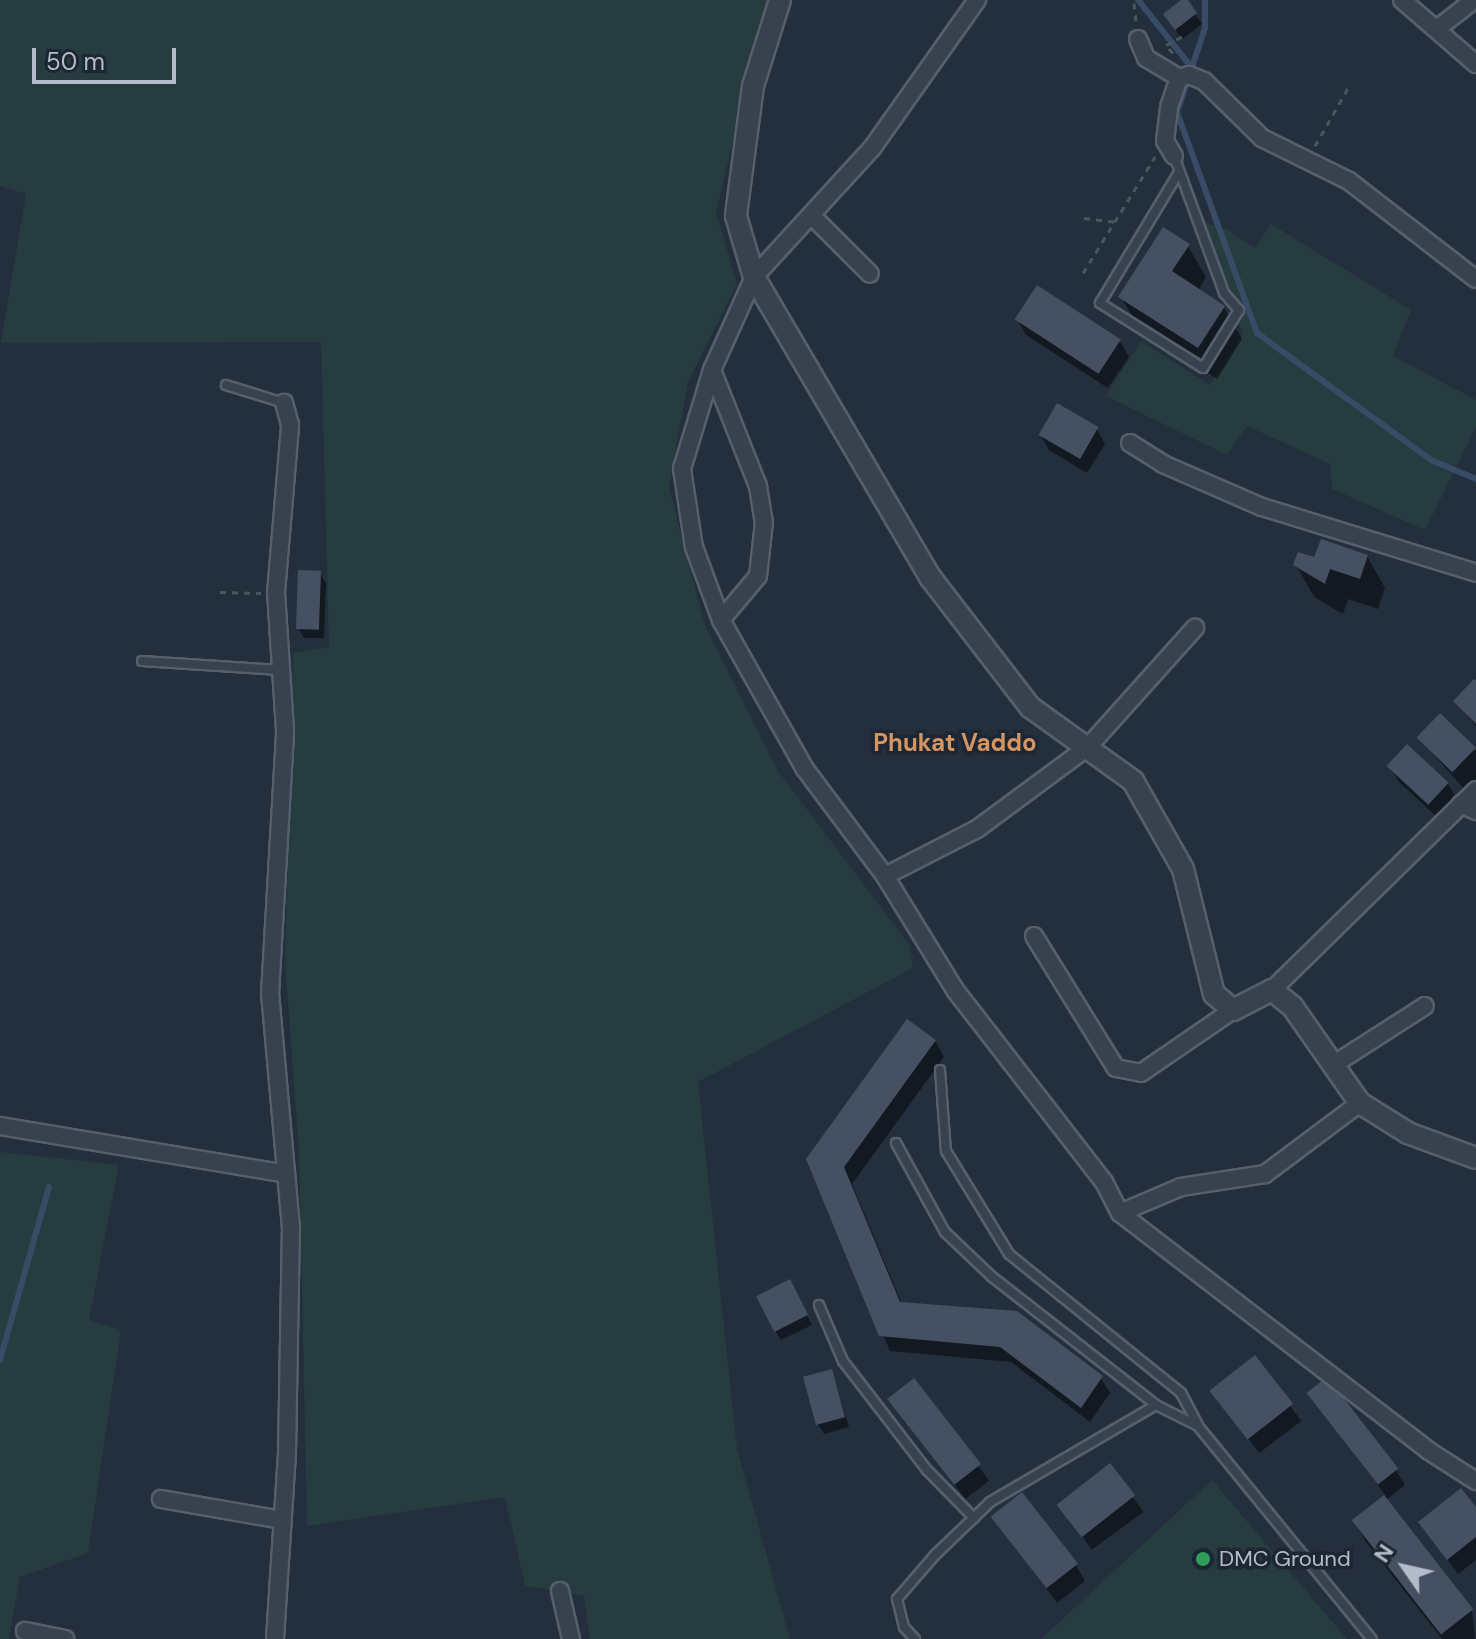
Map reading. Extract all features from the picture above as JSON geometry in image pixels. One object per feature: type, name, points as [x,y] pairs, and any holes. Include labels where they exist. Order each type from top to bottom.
[{"type":"street","points":[[780,0],[753,86],[736,216],[754,277],[930,577],[1030,707],[1089,746],[1133,781],[1183,869],[1214,994],[1233,1010]]},
{"type":"street","points":[[977,0],[873,147],[754,277],[712,370],[682,469],[694,547],[721,620],[805,769],[885,876],[955,990],[1104,1182],[1120,1213],[1429,1451],[1476,1481]]},
{"type":"street","points":[[1402,0],[1476,64]]},
{"type":"street","points":[[1438,28],[1474,0]]},
{"type":"street","points":[[1138,39],[1146,58],[1184,76],[1204,81],[1262,138],[1349,181],[1476,279]]},
{"type":"street","points":[[1176,164],[1165,141],[1184,76]]},
{"type":"street","points":[[811,215],[870,274]]},
{"type":"street","points":[[712,370],[758,486],[764,522],[758,576],[721,620]]},
{"type":"street","points":[[275,1639],[291,1228],[270,994],[285,731],[276,593],[290,425],[284,403]]},
{"type":"street","points":[[1130,443],[1163,464],[1262,507],[1476,573]]},
{"type":"street","points":[[885,876],[977,829],[1089,746],[1195,628]]},
{"type":"street","points":[[1034,936],[1116,1068],[1141,1073],[1233,1010],[1272,990],[1469,807],[1476,790]]},
{"type":"street","points":[[1272,990],[1292,1006],[1360,1103],[1408,1133],[1476,1158]]},
{"type":"street","points":[[1333,1065],[1425,1006]]},
{"type":"street","points":[[1120,1213],[1181,1187],[1265,1174],[1360,1103]]},
{"type":"street","points":[[0,1126],[286,1174]]},
{"type":"street","points":[[161,1499],[282,1520]]},
{"type":"street","points":[[560,1591],[571,1639]]},
{"type":"street","points":[[25,1631],[65,1639]]},
{"type":"lane","points":[[1176,164],[1224,293],[1239,310],[1203,368],[1100,303],[1176,164]]},
{"type":"lane","points":[[226,385],[284,403]]},
{"type":"lane","points":[[142,661],[281,670]]},
{"type":"lane","points":[[940,1070],[946,1151],[1009,1254],[1181,1393],[1198,1426],[1372,1639]]},
{"type":"lane","points":[[896,1143],[945,1232],[991,1276],[1156,1405],[1198,1426]]},
{"type":"lane","points":[[819,1305],[843,1361],[861,1386],[927,1470],[974,1518]]},
{"type":"lane","points":[[915,1639],[904,1627],[897,1599],[990,1502],[1156,1405]]},
{"type":"path","points":[[1183,36],[1166,45],[1184,76]]},
{"type":"path","points":[[1307,160],[1348,88]]},
{"type":"path","points":[[1083,273],[1165,141]]},
{"type":"path","points":[[1084,218],[1116,222]]},
{"type":"path","points":[[220,592],[276,593]]},
{"type":"green space","points":[[0,0],[767,0],[716,212],[737,284],[688,382],[669,487],[704,623],[778,771],[910,946],[913,968],[698,1082],[737,1449],[790,1639],[590,1639],[584,1596],[525,1586],[505,1497],[307,1526],[299,1152],[285,962],[293,653],[329,647],[321,342],[1,343],[26,194],[0,186]]},
{"type":"green space","points":[[1198,220],[1228,230],[1255,248],[1271,224],[1411,310],[1393,356],[1476,400],[1476,427],[1425,530],[1332,489],[1330,464],[1247,426],[1227,455],[1106,396],[1141,341],[1210,385],[1243,334]]},
{"type":"green space","points":[[0,1152],[119,1165],[89,1320],[121,1330],[88,1553],[20,1577],[9,1639],[0,1639]]},
{"type":"green space","name":"DMC Ground","points":[[1212,1480],[1347,1639],[1041,1639]]},
{"type":"building","points":[[1181,0],[1188,0],[1197,13],[1175,30],[1163,14]]},
{"type":"building","points":[[1163,227],[1190,244],[1172,271],[1225,306],[1198,348],[1118,297]]},
{"type":"building","points":[[1037,285],[1121,339],[1099,374],[1015,319]]},
{"type":"building","points":[[1057,403],[1099,427],[1080,459],[1038,435]]},
{"type":"building","points":[[1321,539],[1368,555],[1360,579],[1330,569],[1325,584],[1293,565],[1298,552],[1314,557]]},
{"type":"building","points":[[298,570],[321,571],[319,630],[296,629]]},
{"type":"building","points":[[1476,680],[1476,724],[1453,701]]},
{"type":"building","points":[[1440,713],[1476,748],[1452,772],[1416,737]]},
{"type":"building","points":[[1407,744],[1449,783],[1428,805],[1387,766]]},
{"type":"building","points":[[907,1019],[936,1040],[844,1167],[900,1302],[1017,1311],[1103,1376],[1081,1408],[1000,1347],[879,1336],[806,1159]]},
{"type":"building","points":[[790,1279],[808,1315],[774,1332],[756,1296]]},
{"type":"building","points":[[1255,1355],[1293,1404],[1247,1440],[1209,1391]]},
{"type":"building","points":[[832,1369],[845,1417],[816,1425],[803,1377]]},
{"type":"building","points":[[1327,1377],[1398,1468],[1378,1484],[1307,1393]]},
{"type":"building","points":[[914,1378],[981,1464],[954,1485],[887,1399]]},
{"type":"building","points":[[1110,1463],[1135,1495],[1082,1537],[1056,1505]]},
{"type":"building","points":[[1461,1488],[1476,1507],[1476,1537],[1447,1560],[1418,1522]]},
{"type":"building","points":[[1022,1492],[1078,1564],[1047,1588],[990,1517]]},
{"type":"building","points":[[1384,1495],[1473,1609],[1441,1635],[1352,1520]]},
{"type":"waterway","points":[[1138,0],[1192,68]]},
{"type":"waterway","points":[[1205,0],[1205,28],[1177,112],[1257,333],[1431,460],[1476,479]]},
{"type":"waterway","points":[[0,1360],[49,1187]]},
{"type":"place","name":"DMC Ground","points":[[1203,1559]]},
{"type":"district","name":"Phukat Vaddo","points":[[955,743]]}]
